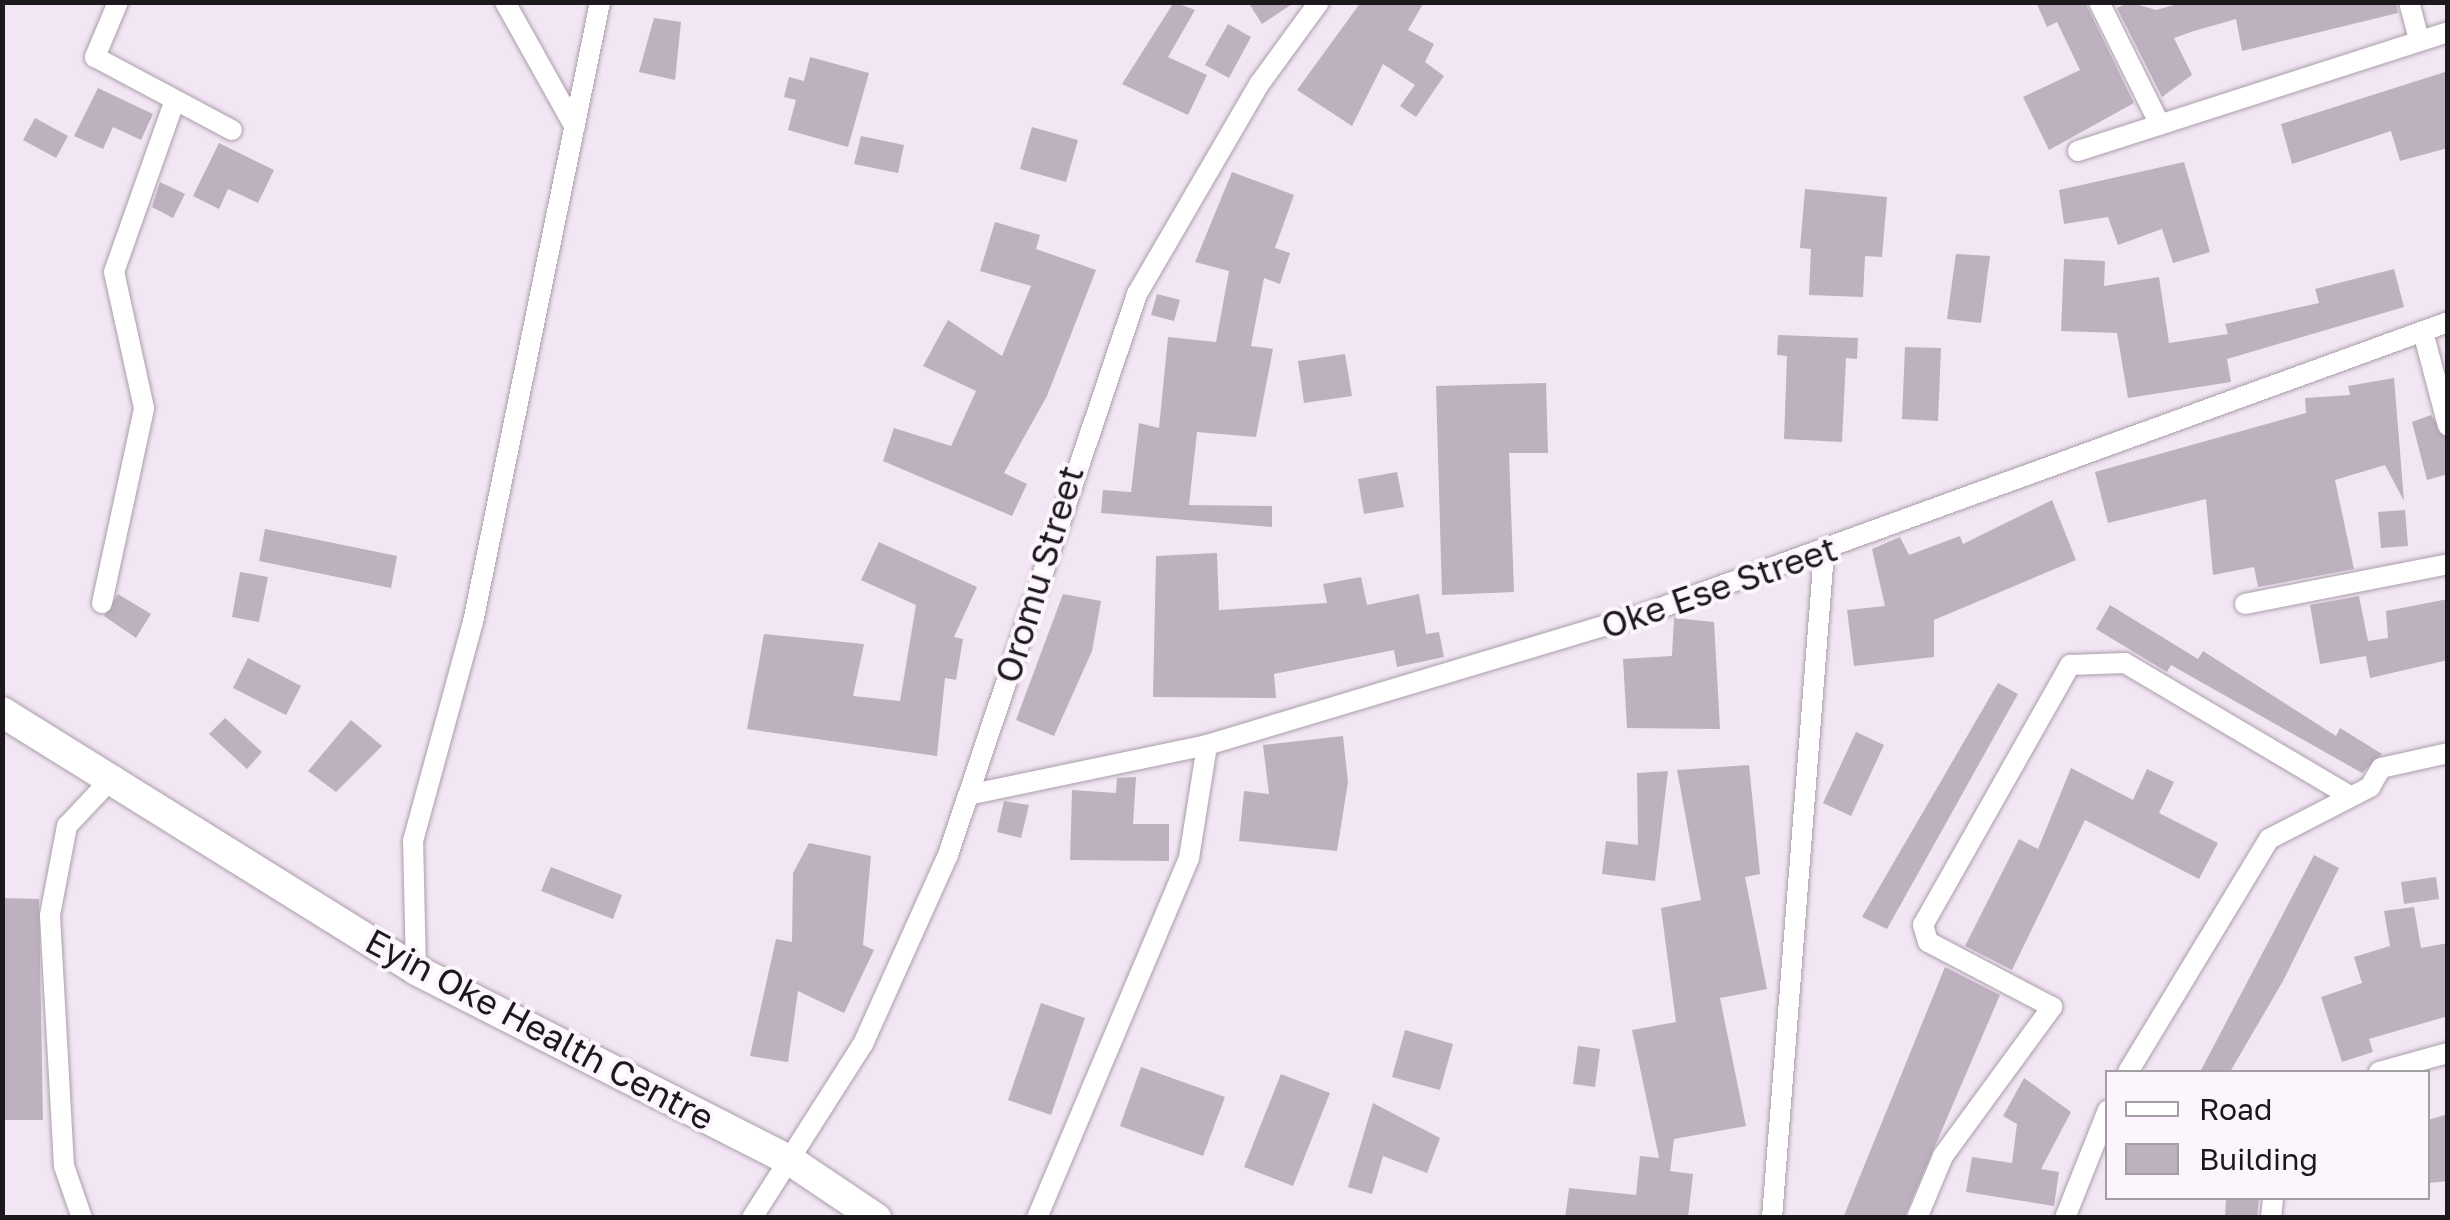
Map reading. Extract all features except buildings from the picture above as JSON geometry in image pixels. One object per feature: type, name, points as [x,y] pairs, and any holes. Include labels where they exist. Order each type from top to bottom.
[{"type":"main road","name":"Eyin Oke Health Centre","points":[[2,712],[114,776],[416,970],[794,1163],[876,1218]]},
{"type":"street","points":[[118,2],[94,57],[232,130]]},
{"type":"street","points":[[505,2],[575,127]]},
{"type":"street","points":[[416,970],[413,841],[448,736],[600,2]]},
{"type":"street","name":"Oromu Street","points":[[752,1218],[794,1163],[884,1004],[973,794],[1038,565],[1137,294],[1260,83],[1319,2]]},
{"type":"street","points":[[2099,2],[2160,124]]},
{"type":"street","points":[[2409,2],[2420,40]]},
{"type":"street","points":[[2078,151],[2448,32]]},
{"type":"street","points":[[102,603],[144,408],[114,272],[175,100]]},
{"type":"street","name":"Oke Ese Street","points":[[973,794],[1207,745],[1824,553],[2448,322]]},
{"type":"street","points":[[2423,332],[2448,426]]},
{"type":"street","points":[[1772,1218],[1824,553]]},
{"type":"street","points":[[2245,604],[2448,564]]},
{"type":"street","points":[[1916,1218],[1943,1156],[2052,1006],[1928,942],[1923,926],[2070,665],[2125,662],[2348,795]]},
{"type":"street","points":[[1037,1218],[1189,858],[1207,745]]},
{"type":"street","points":[[2129,1070],[2270,839],[2348,795],[2370,787],[2381,768],[2448,754]]},
{"type":"street","points":[[82,1218],[64,1166],[50,915],[67,826],[114,776]]},
{"type":"street","points":[[2386,1070],[2448,1052]]},
{"type":"street","points":[[2065,1218],[2105,1118]]}]
